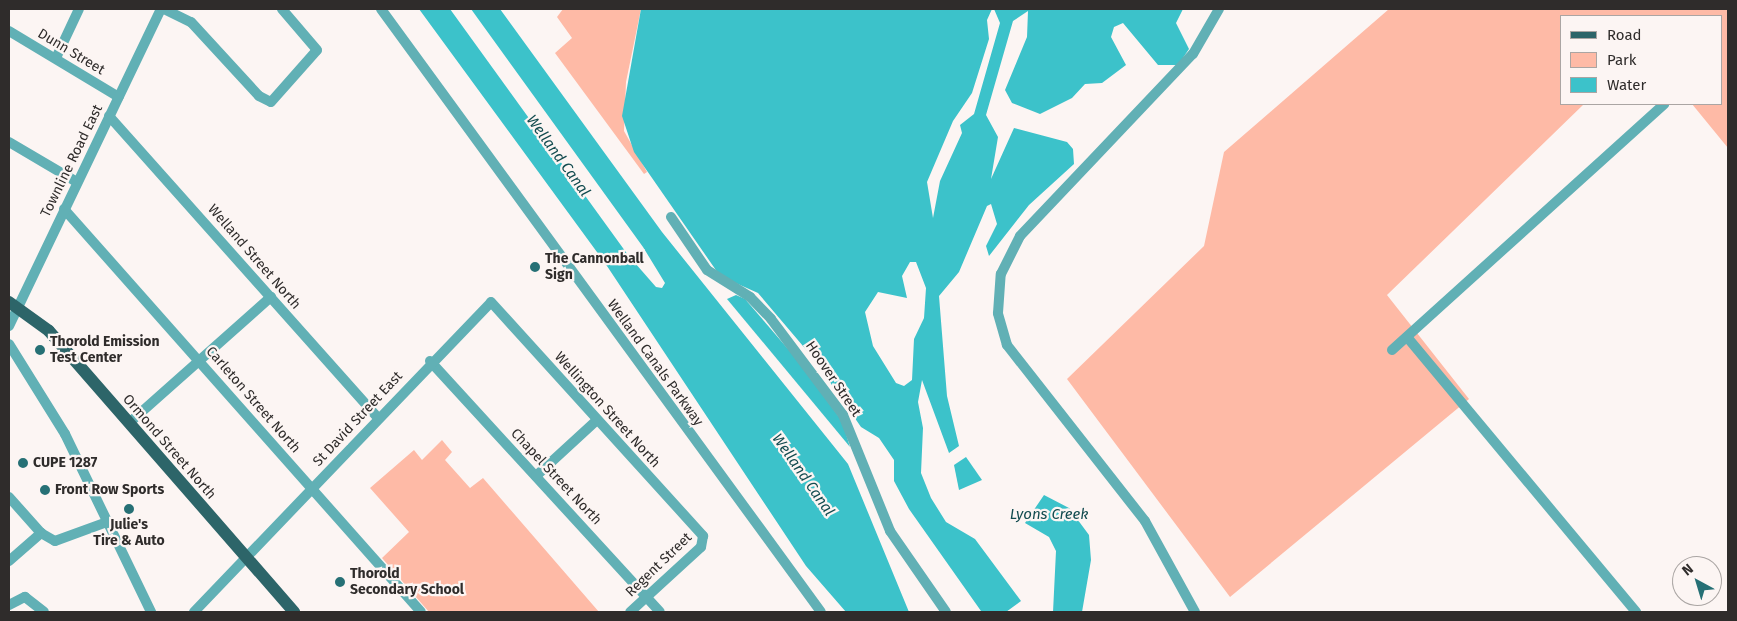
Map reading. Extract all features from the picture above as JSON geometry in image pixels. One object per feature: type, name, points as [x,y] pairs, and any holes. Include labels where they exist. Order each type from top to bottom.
[{"type":"main road","name":"Ormond Street North","points":[[13,304],[49,331],[294,612]]},
{"type":"street","points":[[56,58],[79,9]]},
{"type":"street","points":[[162,9],[191,22],[259,96],[271,102],[317,50],[282,9]]},
{"type":"street","name":"Townline Road East","points":[[9,326],[13,304],[64,209],[162,9]]},
{"type":"street","name":"Welland Canals Parkway","points":[[381,9],[821,612]]},
{"type":"street","points":[[1194,612],[1145,521],[1007,345],[998,313],[1001,274],[1020,236],[1193,54],[1219,9]]},
{"type":"street","name":"Dunn Street","points":[[9,32],[56,58],[118,97]]},
{"type":"street","points":[[1392,350],[1663,105]]},
{"type":"street","name":"Welland Street North","points":[[109,116],[377,417]]},
{"type":"street","points":[[9,142],[77,182]]},
{"type":"street","name":"Carleton Street North","points":[[64,209],[421,612]]},
{"type":"street","name":"Hoover Street","points":[[671,217],[707,270],[750,297],[771,319],[838,408],[890,531],[946,612]]},
{"type":"street","points":[[129,423],[271,297]]},
{"type":"street","name":"St David Street East","points":[[194,612],[312,489],[430,361],[491,302]]},
{"type":"street","name":"Wellington Street North","points":[[491,302],[703,536]]},
{"type":"street","points":[[1407,337],[1636,612]]},
{"type":"street","points":[[9,344],[65,434],[152,612]]},
{"type":"street","name":"Chapel Street North","points":[[430,361],[660,612]]},
{"type":"street","points":[[536,476],[597,420]]},
{"type":"street","points":[[9,497],[41,533],[61,542],[107,522]]},
{"type":"street","points":[[9,561],[41,533]]},
{"type":"street","name":"Regent Street","points":[[630,612],[701,547],[703,536]]},
{"type":"street","points":[[16,612],[9,605],[25,597],[44,612]]},
{"type":"green space","points":[[563,9],[641,9],[626,82],[624,131],[647,172],[644,174],[555,53],[572,38],[557,17]]},
{"type":"green space","points":[[1389,9],[1728,9],[1728,148],[1693,105],[1722,105],[1722,15],[1560,15],[1560,105],[1583,105],[1387,295],[1469,399],[1230,597],[1067,379],[1204,246],[1224,152]]},
{"type":"green space","points":[[442,440],[452,452],[445,460],[470,488],[483,478],[599,612],[429,612],[382,558],[409,532],[370,488],[414,450],[422,460]]},
{"type":"water","name":"Welland Canal","points":[[419,9],[450,9],[628,255],[656,287],[662,288],[665,283],[643,247],[471,9],[500,9],[662,232],[848,464],[909,612],[846,612],[806,566],[605,263]]},
{"type":"water","points":[[641,9],[992,9],[987,20],[989,39],[972,93],[953,121],[927,182],[933,218],[940,181],[962,133],[960,125],[974,114],[1000,23],[994,9],[1183,9],[1176,23],[1189,49],[1178,65],[1158,65],[1123,23],[1114,27],[1111,37],[1126,65],[1102,83],[1085,84],[1072,98],[1040,114],[1012,103],[1005,90],[1027,37],[1028,11],[1013,21],[986,115],[998,137],[991,179],[1014,128],[1067,142],[1073,149],[1074,164],[1029,205],[989,256],[986,246],[997,224],[991,204],[987,206],[959,272],[939,296],[947,396],[959,446],[949,453],[922,380],[918,402],[923,428],[921,473],[931,498],[946,522],[975,539],[1021,601],[1006,612],[981,611],[909,509],[894,481],[894,460],[879,438],[861,427],[814,359],[758,293],[720,276],[634,152],[622,116]],"holes":[[[910,262],[916,262],[926,288],[924,318],[914,339],[912,380],[904,386],[896,383],[873,346],[865,312],[878,292],[907,298],[902,276]]]},
{"type":"water","points":[[736,295],[745,299],[794,356],[842,421],[850,447],[727,299]]},
{"type":"water","points":[[966,457],[982,480],[959,490],[954,465]]},
{"type":"water","name":"Lyons Creek","points":[[1044,495],[1069,508],[1089,535],[1091,560],[1082,612],[1053,612],[1056,551],[1049,537],[1025,523]]},
{"type":"place","name":"The Cannonball Sign","points":[[535,267]]},
{"type":"place","name":"Thorold Emission Test Center","points":[[40,350]]},
{"type":"place","name":"CUPE 1287","points":[[23,463]]},
{"type":"place","name":"Front Row Sports","points":[[45,490]]},
{"type":"place","name":"Julie's Tire & Auto","points":[[129,509]]},
{"type":"place","name":"Thorold Secondary School","points":[[340,582]]}]
